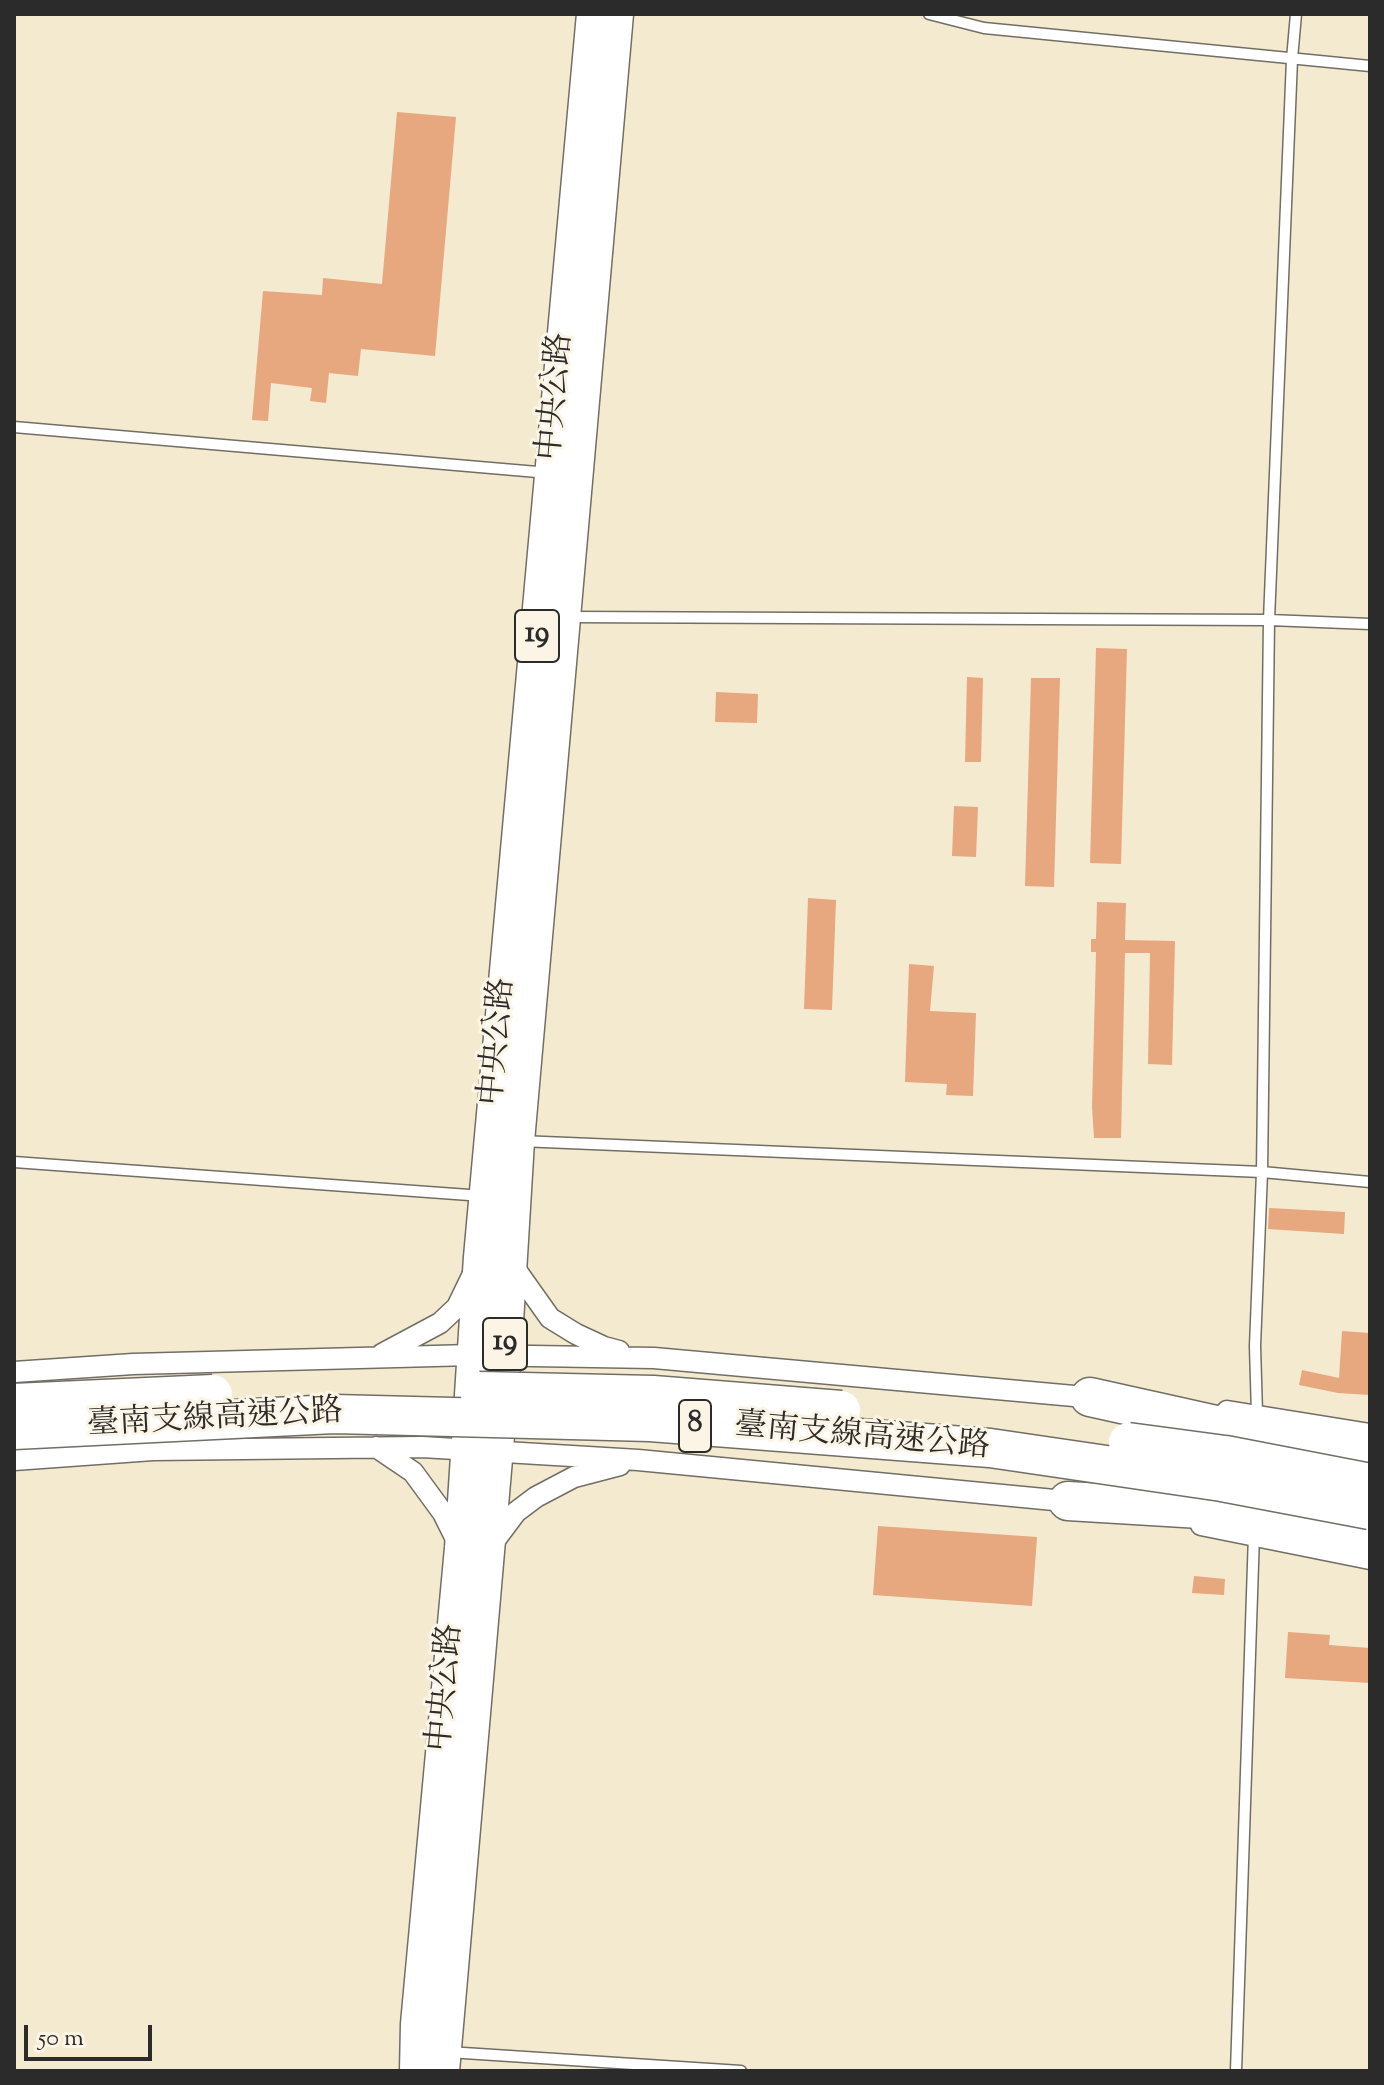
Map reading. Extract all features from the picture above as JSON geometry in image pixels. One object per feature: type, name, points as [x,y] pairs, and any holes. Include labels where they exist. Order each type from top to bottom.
[{"type":"highway","name":"臺南支線高速公路","points":[[14,1403],[333,1388],[653,1395],[995,1423],[1225,1455],[1370,1483]]},
{"type":"highway","points":[[1090,1397],[1370,1457]]},
{"type":"highway","name":"臺南支線高速公路","points":[[14,1430],[334,1414],[650,1422],[990,1448],[1222,1482],[1370,1510]]},
{"type":"highway","points":[[1068,1501],[1250,1512],[1370,1535]]},
{"type":"main road","name":"中央公路","points":[[444,2061],[481,1451],[472,1355],[518,1141],[563,617],[563,474],[593,14]]},
{"type":"main road","name":"中央公路","points":[[481,1451],[505,1355],[485,1196],[563,474],[617,14]]},
{"type":"main road","name":"中央公路","points":[[416,2071],[417,2024],[474,1550]]},
{"type":"street","points":[[372,1359],[421,1336],[448,1315],[494,1258],[550,1318],[604,1347],[654,1358]]},
{"type":"street","points":[[14,1372],[133,1364],[472,1355],[654,1358],[1257,1414],[1370,1434]]},
{"type":"street","points":[[376,1447],[413,1472],[474,1550],[536,1497],[574,1477],[638,1460]]},
{"type":"street","points":[[14,1460],[153,1450],[376,1447],[638,1460],[1068,1501],[1370,1559]]},
{"type":"lane","points":[[1257,1414],[1255,1346],[1262,1172],[1269,620],[1296,14]]},
{"type":"lane","points":[[933,15],[984,28],[1370,66]]},
{"type":"lane","points":[[14,427],[563,474]]},
{"type":"lane","points":[[563,617],[1269,620],[1370,624]]},
{"type":"lane","points":[[518,1141],[1262,1172],[1370,1182]]},
{"type":"lane","points":[[14,1162],[485,1196]]},
{"type":"lane","points":[[1236,2071],[1254,1535]]},
{"type":"lane","points":[[444,2061],[741,2071]]},
{"type":"building","points":[[397,112],[456,117],[435,356],[361,349],[358,376],[329,373],[326,403],[310,401],[312,388],[271,383],[268,421],[252,420],[263,291],[322,295],[323,278],[382,284]]},
{"type":"building","points":[[1096,648],[1127,649],[1121,864],[1090,863]]},
{"type":"building","points":[[967,677],[983,678],[981,762],[965,762]]},
{"type":"building","points":[[1031,678],[1060,678],[1054,887],[1025,886]]},
{"type":"building","points":[[716,692],[758,694],[757,723],[715,722]]},
{"type":"building","points":[[954,806],[978,807],[976,857],[952,856]]},
{"type":"building","points":[[808,898],[836,900],[832,1010],[804,1009]]},
{"type":"building","points":[[1097,902],[1126,903],[1125,940],[1175,941],[1172,1065],[1148,1064],[1150,953],[1125,953],[1121,1138],[1094,1138],[1096,952],[1091,952],[1091,939],[1096,939]]},
{"type":"building","points":[[909,964],[934,966],[930,1011],[976,1013],[973,1096],[946,1095],[947,1084],[905,1082]]},
{"type":"building","points":[[1269,1208],[1345,1212],[1344,1234],[1268,1229]]},
{"type":"building","points":[[1342,1331],[1370,1333],[1370,1395],[1338,1393],[1299,1385],[1302,1370],[1339,1378]]},
{"type":"building","points":[[878,1526],[1037,1537],[1032,1606],[873,1595]]},
{"type":"building","points":[[1194,1576],[1225,1579],[1224,1595],[1192,1593]]},
{"type":"building","points":[[1288,1632],[1330,1635],[1329,1645],[1370,1648],[1370,1683],[1285,1678]]}]
